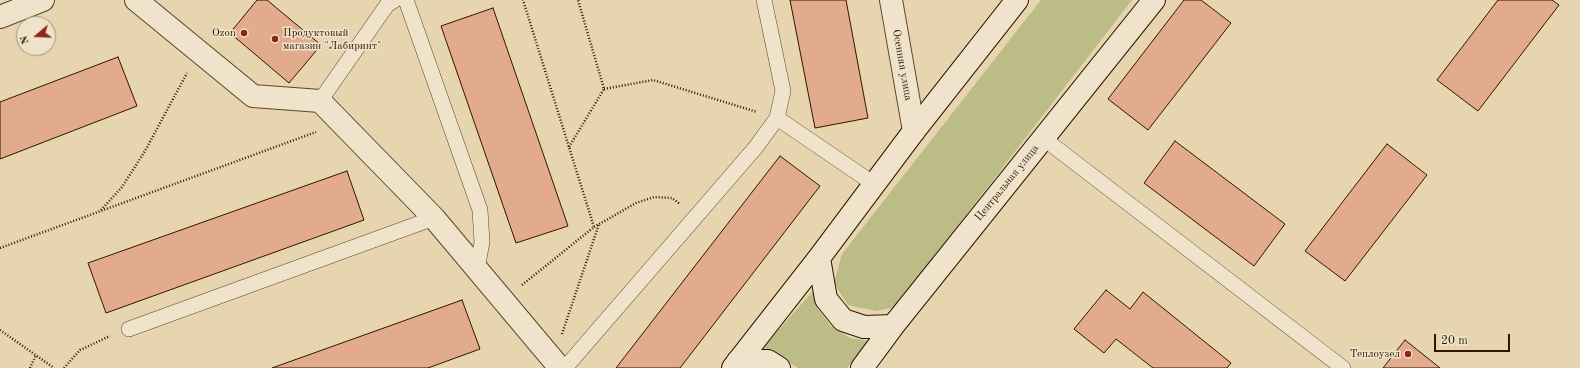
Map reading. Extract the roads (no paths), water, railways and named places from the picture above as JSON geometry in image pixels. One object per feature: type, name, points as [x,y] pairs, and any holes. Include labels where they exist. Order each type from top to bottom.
[{"type":"street","points":[[0,17],[43,0]]},
{"type":"street","points":[[136,0],[252,96],[320,101],[434,218],[503,301],[559,365]]},
{"type":"street","name":"Осенняя улица","points":[[891,0],[914,131]]},
{"type":"street","points":[[735,365],[914,131],[1017,0]]},
{"type":"street","name":"Центральная улица","points":[[862,368],[893,326],[1154,0]]},
{"type":"street","points":[[818,258],[826,299],[843,320],[864,327],[893,326]]},
{"type":"street","points":[[735,365],[768,361],[779,368]]},
{"type":"lane","points":[[320,101],[387,5],[395,0]]},
{"type":"lane","points":[[406,0],[480,210],[482,242],[476,269]]},
{"type":"lane","points":[[559,365],[697,216],[756,147],[777,118],[783,91],[764,0]]},
{"type":"lane","points":[[777,118],[874,184]]},
{"type":"lane","points":[[1043,138],[1343,368]]},
{"type":"lane","points":[[129,329],[434,218]]},
{"type":"place","name":"Ozon","points":[[244,33]]},
{"type":"place","name":"Продуктовый магазин \"Лабиринт\"","points":[[275,39]]},
{"type":"place","name":"Теплоузел","points":[[1408,354]]}]
